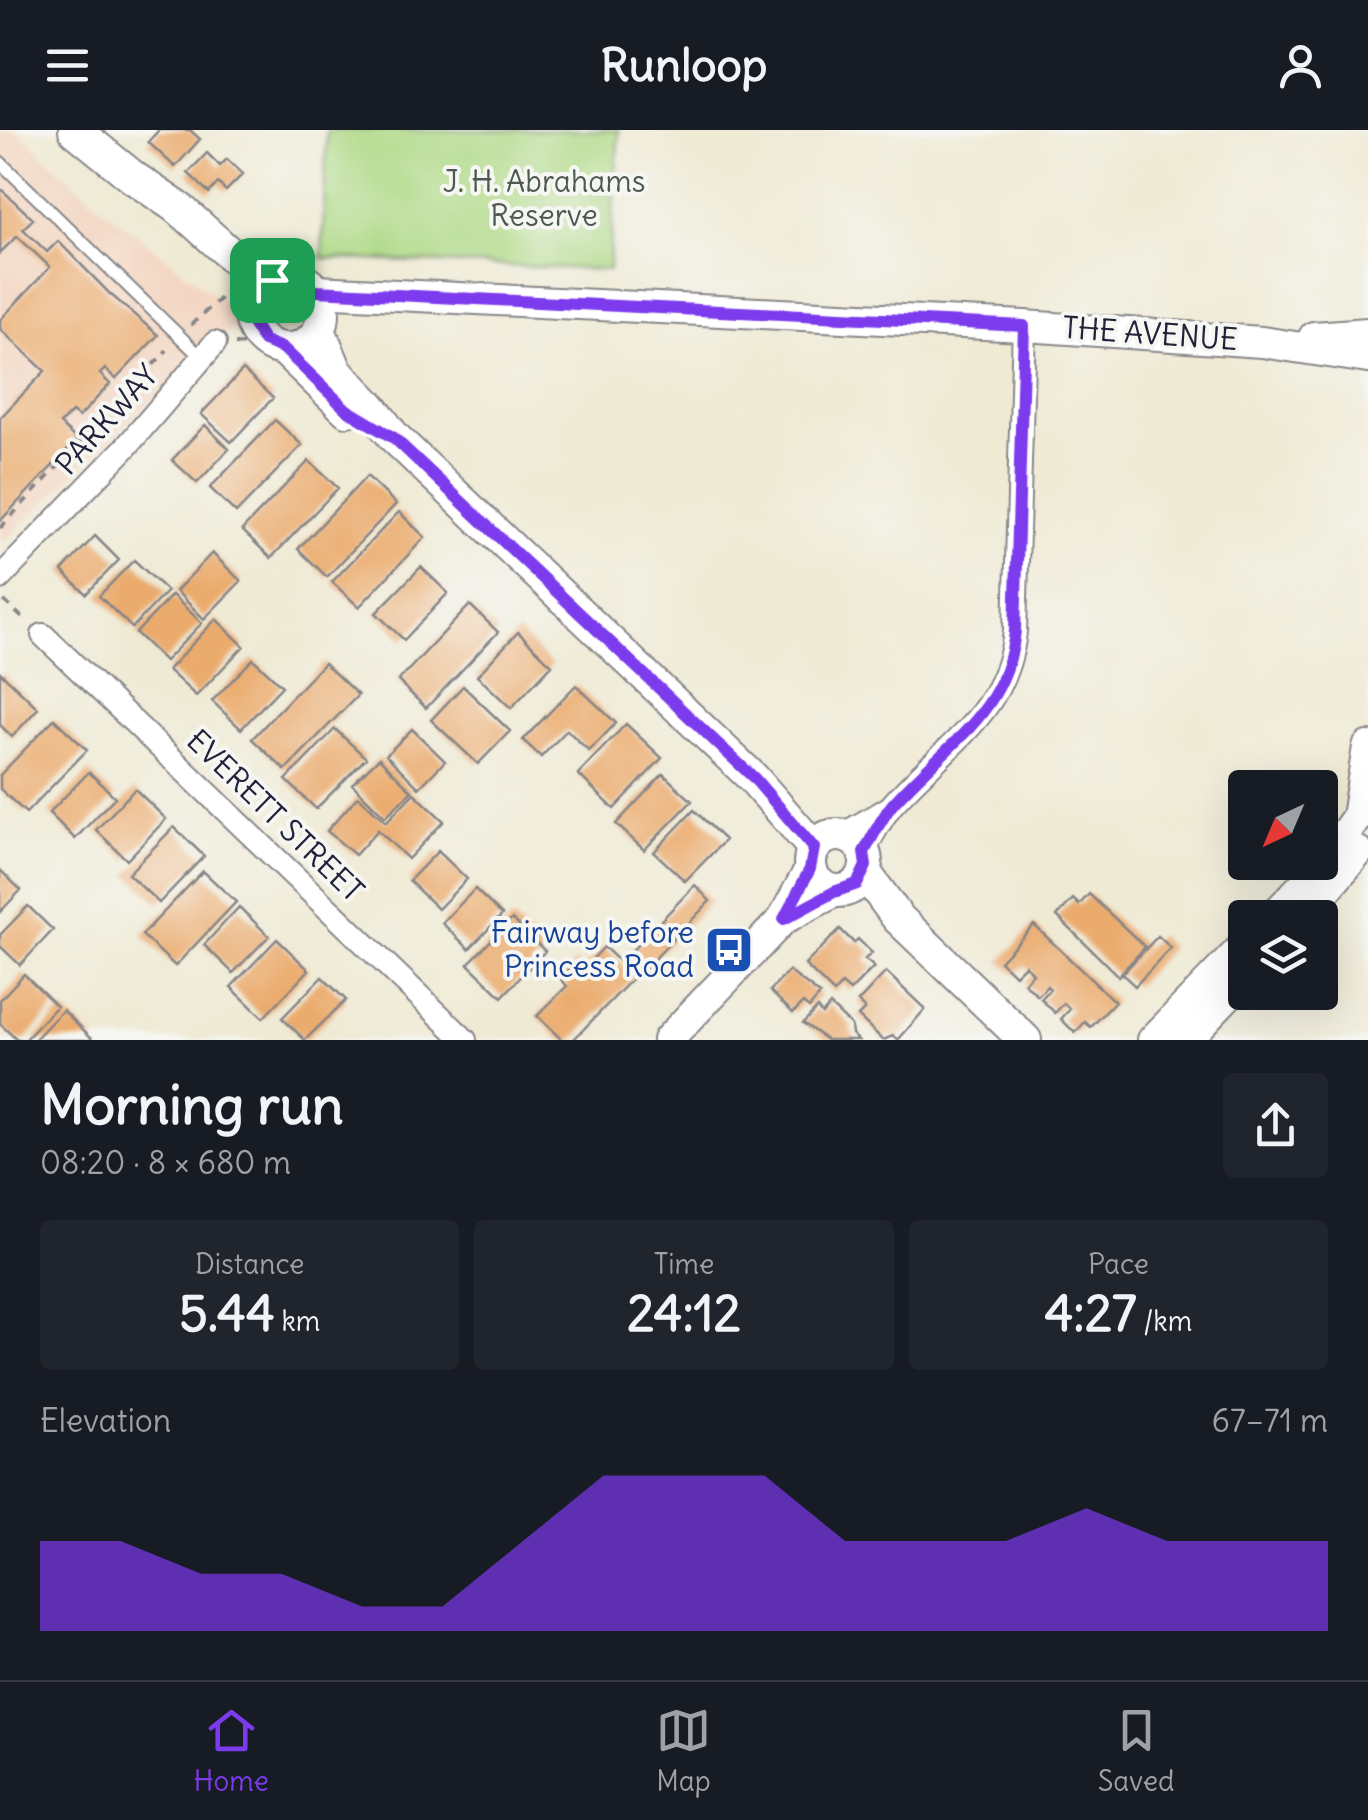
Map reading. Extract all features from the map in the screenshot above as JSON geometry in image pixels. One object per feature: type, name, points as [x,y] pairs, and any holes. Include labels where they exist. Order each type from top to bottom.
[{"type":"main road","points":[[74,130],[94,156],[148,209],[251,290]]},
{"type":"main road","points":[[251,290],[291,278],[319,313],[336,371],[394,438],[1025,1039]]},
{"type":"main road","points":[[251,290],[252,322],[257,332],[347,410],[394,438]]},
{"type":"main road","points":[[279,348],[302,346],[319,313]]},
{"type":"street","name":"THE AVENUE","points":[[319,313],[379,292],[1024,326],[1262,342],[1368,358]]},
{"type":"street","points":[[668,1040],[993,701],[1009,668],[1015,631],[1024,326]]},
{"type":"street","name":"THE AVENUE","points":[[1262,342],[1368,332]]},
{"type":"street","name":"PARKWAY","points":[[0,578],[126,448],[209,351]]},
{"type":"street","name":"EVERETT STREET","points":[[43,636],[465,1040]]},
{"type":"street","points":[[1318,900],[1359,850],[1368,747]]},
{"type":"street","points":[[1289,900],[1364,823]]},
{"type":"street","points":[[1153,1040],[1228,963]]},
{"type":"street","points":[[1185,1040],[1228,995]]},
{"type":"lane","points":[[0,162],[180,336],[209,351]]},
{"type":"path","points":[[0,528],[180,336],[251,290]]},
{"type":"path","points":[[209,351],[279,348]]},
{"type":"path","points":[[0,598],[43,636]]},
{"type":"shaded area","points":[[0,130],[16,130],[95,202],[244,318],[0,544]]},
{"type":"green space","name":"J. H. Abrahams Reserve","points":[[327,130],[619,130],[609,270],[322,258]]},
{"type":"building","points":[[159,130],[190,130],[200,139],[175,167],[148,142]]},
{"type":"building","points":[[207,153],[220,166],[227,159],[243,174],[226,191],[218,183],[209,193],[188,173]]},
{"type":"building","points":[[0,188],[33,219],[23,229],[47,252],[58,241],[110,294],[158,335],[116,379],[105,369],[100,374],[110,384],[79,417],[72,412],[60,424],[77,440],[0,521],[0,418],[45,371],[0,329],[0,320],[50,267],[17,236],[0,253]]},
{"type":"building","points":[[243,370],[273,398],[231,442],[201,414]]},
{"type":"building","points":[[275,420],[302,445],[236,513],[210,488]]},
{"type":"building","points":[[205,425],[229,449],[197,483],[172,460]]},
{"type":"building","points":[[309,461],[338,488],[271,558],[242,530]]},
{"type":"building","points":[[367,476],[396,504],[327,577],[298,549]]},
{"type":"building","points":[[399,512],[425,537],[359,607],[332,582]]},
{"type":"building","points":[[95,536],[119,560],[86,594],[62,571]]},
{"type":"building","points":[[212,553],[241,581],[204,619],[176,591]]},
{"type":"building","points":[[134,560],[167,591],[132,628],[99,596]]},
{"type":"building","points":[[421,567],[448,593],[404,640],[376,613]]},
{"type":"building","points":[[172,595],[202,623],[165,661],[136,633]]},
{"type":"building","points":[[470,605],[498,632],[426,708],[398,681]]},
{"type":"building","points":[[216,619],[244,646],[196,696],[168,670]]},
{"type":"building","points":[[518,632],[552,665],[511,708],[477,676]]},
{"type":"building","points":[[253,659],[282,686],[241,729],[212,701]]},
{"type":"building","points":[[324,663],[358,695],[285,770],[252,739]]},
{"type":"building","points":[[0,672],[38,708],[12,737],[0,725]]},
{"type":"building","points":[[576,685],[616,723],[589,751],[567,730],[541,757],[523,740]]},
{"type":"building","points":[[463,686],[510,731],[478,764],[431,720]]},
{"type":"building","points":[[54,719],[87,750],[26,813],[0,789],[0,775]]},
{"type":"building","points":[[626,724],[662,758],[614,809],[578,774]]},
{"type":"building","points":[[335,729],[366,758],[316,809],[286,780]]},
{"type":"building","points":[[412,729],[445,761],[419,788],[386,755]]},
{"type":"building","points":[[379,758],[412,791],[385,817],[352,784]]},
{"type":"building","points":[[89,772],[115,797],[75,839],[49,813]]},
{"type":"building","points":[[663,774],[692,801],[644,850],[616,824]]},
{"type":"building","points":[[135,789],[166,819],[127,860],[96,830]]},
{"type":"building","points":[[414,793],[444,821],[408,859],[378,830],[355,855],[327,831],[358,796],[386,822]]},
{"type":"building","points":[[694,810],[725,840],[685,881],[654,852]]},
{"type":"building","points":[[174,827],[204,856],[159,903],[128,874]]},
{"type":"building","points":[[438,851],[467,879],[438,909],[409,881]]},
{"type":"building","points":[[0,870],[21,890],[0,912]]},
{"type":"building","points":[[203,871],[236,902],[175,966],[142,935]]},
{"type":"building","points":[[695,885],[710,901],[639,975],[623,960]]},
{"type":"building","points":[[475,889],[502,915],[469,949],[442,923]]},
{"type":"building","points":[[1089,894],[1145,947],[1118,976],[1057,916],[1073,899],[1079,905]]},
{"type":"building","points":[[28,906],[53,930],[20,965],[0,946],[0,935]]},
{"type":"building","points":[[239,907],[269,936],[233,973],[204,945]]},
{"type":"building","points":[[512,919],[545,951],[502,997],[468,964]]},
{"type":"building","points":[[1034,925],[1115,1002],[1091,1027],[1085,1022],[1075,1033],[1061,1019],[1070,1009],[1064,1003],[1055,1013],[1041,999],[1050,989],[1047,986],[1038,996],[1024,983],[1033,973],[1025,965],[1015,975],[1000,961]]},
{"type":"building","points":[[840,929],[872,953],[865,959],[874,967],[850,991],[842,984],[834,993],[805,965]]},
{"type":"building","points":[[1158,936],[1171,948],[1135,986],[1122,974]]},
{"type":"building","points":[[277,939],[309,970],[263,1018],[231,987]]},
{"type":"building","points":[[604,947],[635,976],[573,1040],[562,1040],[537,1016],[567,986],[561,979],[576,963],[583,969]]},
{"type":"building","points":[[789,971],[820,995],[809,1008],[803,1003],[793,1013],[770,991]]},
{"type":"building","points":[[886,972],[925,1009],[898,1040],[893,1036],[883,1040],[858,1016],[865,1009],[858,1002]]},
{"type":"building","points":[[24,974],[57,1006],[25,1040],[17,1040],[0,1024],[0,1000]]},
{"type":"building","points":[[322,977],[346,1000],[305,1040],[282,1018]]},
{"type":"building","points":[[830,1005],[851,1025],[858,1040],[827,1040],[803,1023],[817,1008],[822,1014]]},
{"type":"building","points":[[63,1010],[94,1040],[34,1040]]},
{"type":"place","name":"Fairway before Princess Road","points":[[729,950]]},
{"type":"route","points":[[272,280],[302,280],[316,291],[1024,326],[1015,631],[1009,668],[993,701],[890,808],[864,852],[866,866],[857,884],[784,919],[810,869],[814,848],[754,778],[394,438],[347,410],[284,349],[264,341],[252,322],[252,310],[260,289],[272,280]]}]
